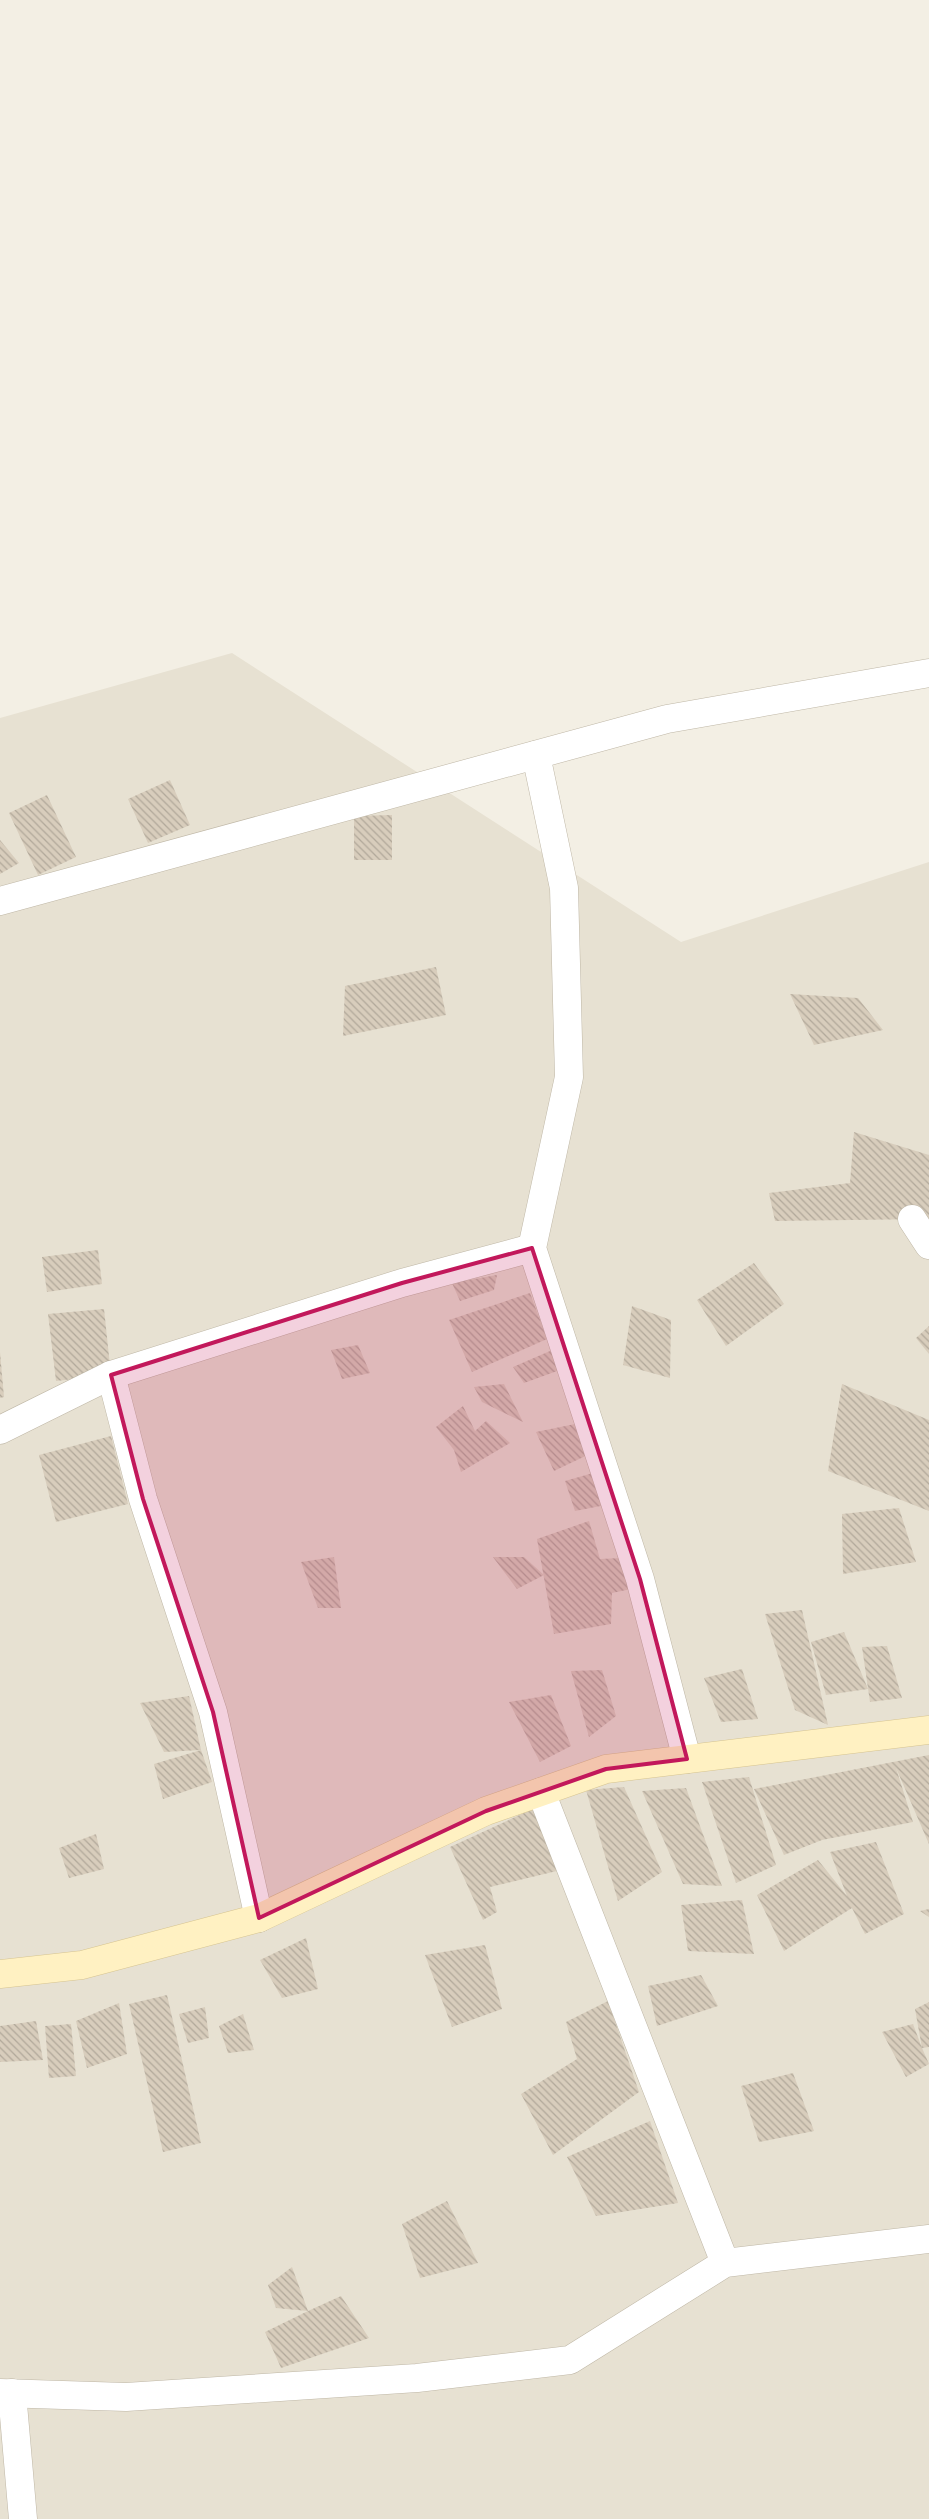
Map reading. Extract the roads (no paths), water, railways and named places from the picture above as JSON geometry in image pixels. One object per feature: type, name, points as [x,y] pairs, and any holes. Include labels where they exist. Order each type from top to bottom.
[{"type":"main road","points":[[0,1974],[82,1965],[260,1918],[486,1812],[606,1769],[929,1730]]},
{"type":"street","points":[[0,901],[667,719],[929,673]]},
{"type":"street","points":[[536,755],[564,888],[569,1077],[532,1248],[640,1579],[687,1759]]},
{"type":"street","points":[[912,1218],[929,1245]]},
{"type":"street","points":[[0,1430],[111,1375],[402,1283],[532,1248]]},
{"type":"street","points":[[111,1375],[143,1499],[213,1712],[260,1918]]},
{"type":"street","points":[[541,1792],[725,2262]]},
{"type":"street","points":[[23,2519],[6,2393],[126,2397],[418,2378],[570,2360],[725,2262],[929,2239]]}]
